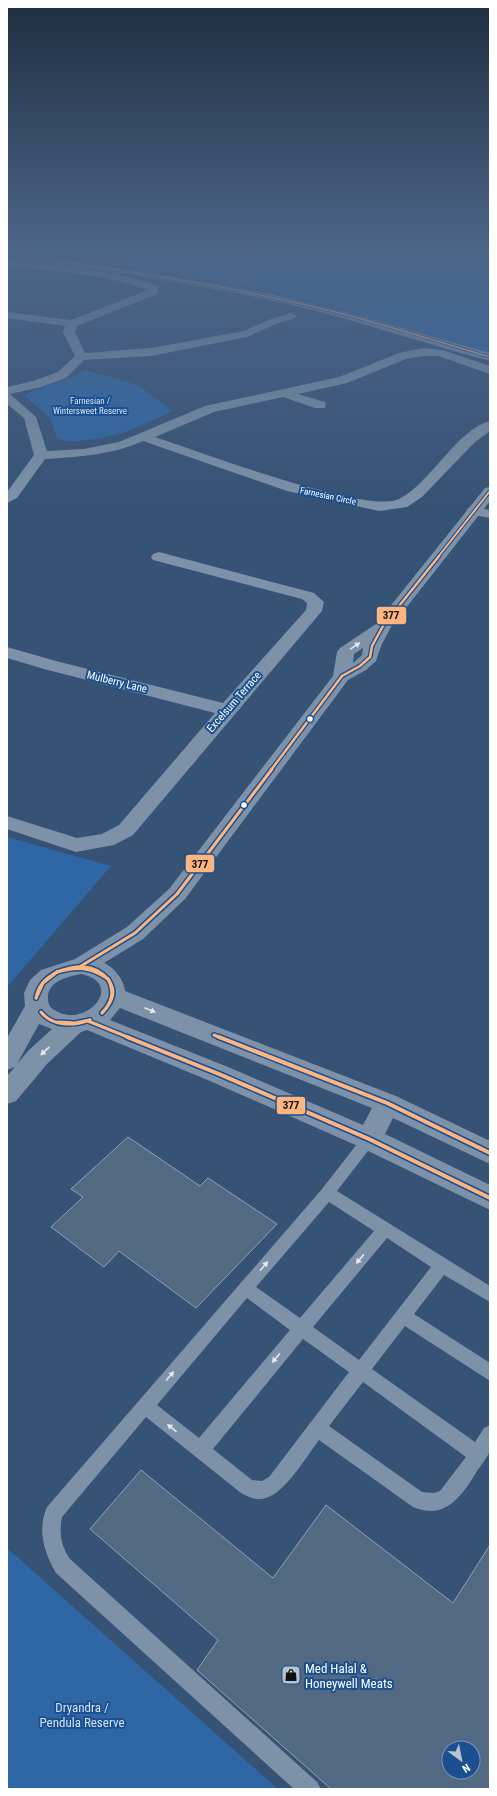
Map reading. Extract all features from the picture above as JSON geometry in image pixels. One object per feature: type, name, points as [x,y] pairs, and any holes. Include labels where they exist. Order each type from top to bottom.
[{"type":"street","points":[[70,335],[81,357]]},
{"type":"street","points":[[7,391],[37,384],[62,375],[81,357],[151,352],[243,335]]},
{"type":"street","points":[[414,335],[490,358]]},
{"type":"street","points":[[41,455],[84,453],[123,445],[210,409],[343,380],[403,356],[424,352],[439,353],[490,370]]},
{"type":"street","points":[[284,393],[320,405]]},
{"type":"street","points":[[7,397],[30,417],[41,455]]},
{"type":"street","name":"Farnesian Circle","points":[[143,437],[292,488],[379,507],[402,504],[417,494],[469,440],[490,425]]},
{"type":"street","points":[[7,499],[12,495],[41,455]]},
{"type":"street","points":[[485,505],[383,626],[372,646],[370,657],[360,666],[342,676],[177,894],[135,933],[80,966],[56,972],[46,978],[38,986],[35,997],[36,1007],[44,1017],[55,1022],[81,1023],[219,1074],[369,1139],[490,1198]]},
{"type":"street","name":"Excelsum Terrace","points":[[7,822],[76,845],[107,840],[126,830],[227,710],[314,611],[316,602],[308,596],[159,557]]},
{"type":"street","name":"Mulberry Lane","points":[[7,652],[50,665],[227,710]]},
{"type":"street","points":[[7,1094],[38,1057],[81,1023],[97,1018],[108,1008],[111,987],[135,933]]},
{"type":"street","points":[[80,966],[97,969],[111,987],[387,1103],[490,1153]]},
{"type":"street","points":[[7,1060],[36,1007]]},
{"type":"street","points":[[369,1139],[387,1103]]},
{"type":"lane","points":[[310,1789],[63,1566],[55,1554],[51,1543],[50,1527],[53,1513],[327,1193],[369,1139]]},
{"type":"lane","points":[[327,1193],[490,1294]]},
{"type":"lane","points":[[200,1450],[385,1229]]},
{"type":"lane","points":[[145,1406],[247,1487],[261,1491],[275,1483],[442,1265]]},
{"type":"lane","points":[[245,1288],[477,1454]]},
{"type":"lane","points":[[403,1315],[490,1373]]},
{"type":"lane","points":[[317,1428],[419,1501],[430,1503],[441,1500],[452,1492],[490,1434]]},
{"type":"green space","points":[[428,335],[490,335],[490,353]]},
{"type":"green space","name":"Farnesian / Wintersweet Reserve","points":[[85,370],[138,385],[172,411],[141,426],[111,436],[76,441],[65,441],[57,438],[50,418],[24,395]]},
{"type":"green space","points":[[7,837],[111,866],[7,987]]},
{"type":"green space","name":"Dryandra / Pendula Reserve","points":[[7,1548],[278,1789],[7,1789]]},
{"type":"building","points":[[128,1137],[200,1186],[208,1178],[277,1224],[196,1308],[119,1251],[104,1267],[51,1227],[83,1197],[71,1189]]},
{"type":"building","points":[[141,1470],[273,1578],[326,1505],[453,1603],[490,1545],[490,1789],[331,1789],[197,1670],[218,1640],[90,1529]]},
{"type":"transit line","name":"377","points":[[415,335],[490,357]]},
{"type":"transit line","name":"377","points":[[81,966],[135,933],[177,894],[342,676],[360,666],[370,657],[372,646],[383,626],[490,491]]},
{"type":"transit line","name":"377","points":[[57,972],[84,966],[97,970],[108,979]]},
{"type":"transit line","name":"377","points":[[57,972],[77,967],[96,971],[108,979]]},
{"type":"transit line","name":"377","points":[[36,998],[38,989],[43,982],[57,972]]},
{"type":"transit line","name":"377","points":[[36,998],[37,993],[43,983],[57,972]]},
{"type":"transit line","name":"377","points":[[102,1013],[112,997],[112,988],[108,979]]},
{"type":"transit line","name":"377","points":[[102,1013],[109,1005],[113,992],[113,988],[108,979]]},
{"type":"transit line","name":"377","points":[[41,1012],[50,1020],[63,1024],[90,1020]]},
{"type":"transit line","name":"377","points":[[58,1022],[75,1023],[90,1020]]},
{"type":"transit line","name":"377","points":[[88,1021],[219,1074],[369,1139],[490,1198]]},
{"type":"transit line","name":"377","points":[[214,1035],[387,1103],[490,1153]]},
{"type":"place","name":"Med Halal & Honeywell Meats","points":[[291,1675]]}]
